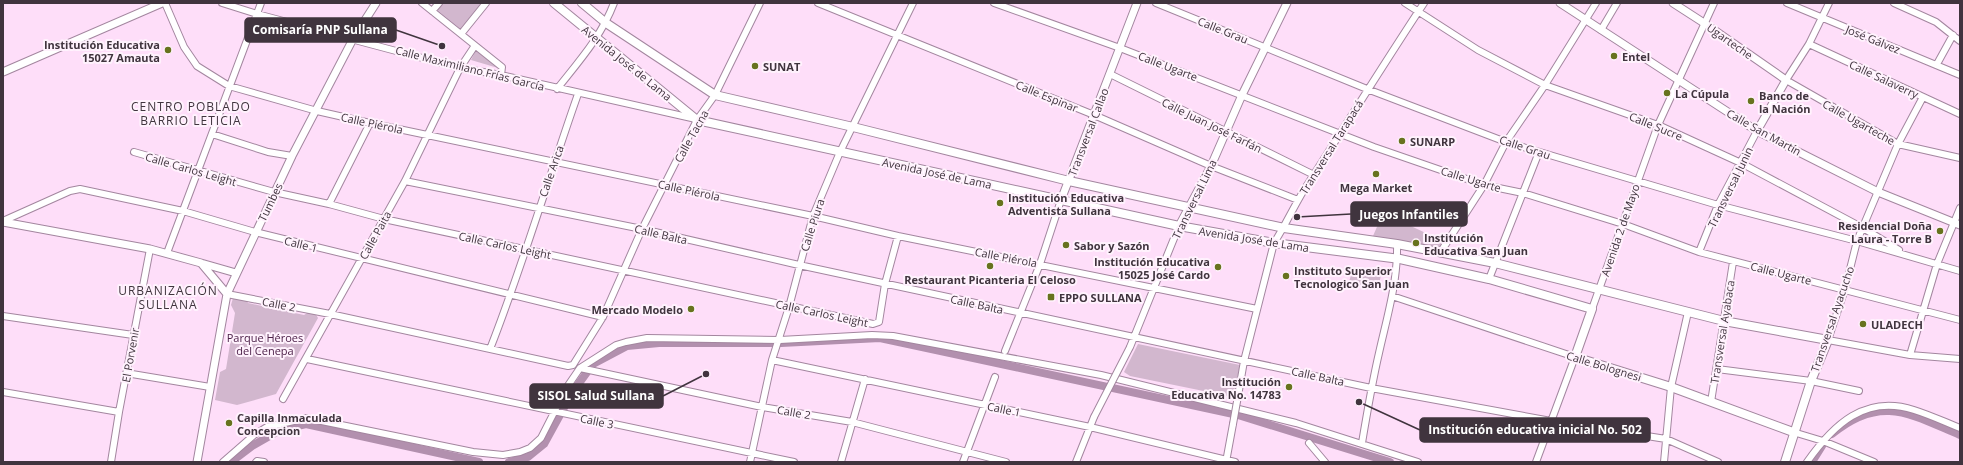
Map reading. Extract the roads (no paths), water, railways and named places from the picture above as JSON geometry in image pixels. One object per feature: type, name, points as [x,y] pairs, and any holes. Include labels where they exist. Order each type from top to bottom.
[{"type":"main road","name":"Avenida José de Lama","points":[[554,3],[698,120],[1179,226],[1274,243],[1397,259],[1489,279],[1592,309]]},
{"type":"main road","name":"Avenida José de Lama","points":[[582,3],[606,23],[715,95],[853,127],[1069,181],[1284,228],[1397,244],[1495,263],[1724,321],[1828,340]]},
{"type":"main road","name":"Avenida 2 de Mayo","points":[[1575,357],[1592,309]]},
{"type":"main road","name":"Transversal Ayacucho","points":[[1785,462],[1793,432],[1811,381],[1828,340]]},
{"type":"main road","name":"Calle Bolognesi","points":[[1575,357],[1671,387],[1793,432]]},
{"type":"street","points":[[3,72],[164,3]]},
{"type":"street","name":"Calle Piérola","points":[[164,3],[184,47],[197,66],[230,86],[317,111],[813,216],[898,236],[1257,309]]},
{"type":"street","name":"Calle Maximiliano Frías García","points":[[222,3],[257,14],[460,68],[501,75],[578,94],[698,120]]},
{"type":"street","points":[[167,253],[261,3]]},
{"type":"street","name":"Tumbes","points":[[197,462],[227,294],[292,156],[317,111],[353,39],[376,3]]},
{"type":"street","points":[[422,3],[461,34],[474,47],[502,67],[501,75]]},
{"type":"street","points":[[432,11],[439,3]]},
{"type":"street","points":[[461,34],[486,3]]},
{"type":"street","points":[[557,89],[597,38],[606,23],[614,3]]},
{"type":"street","name":"Calle Tacna","points":[[568,366],[574,365],[577,361],[603,317],[642,229],[664,184],[698,120],[715,95],[760,3]]},
{"type":"street","name":"Calle Espinar","points":[[818,3],[1094,115],[1211,166],[1298,200]]},
{"type":"street","name":"Calle Piura","points":[[750,462],[772,360],[780,340],[813,216],[840,152],[913,3]]},
{"type":"street","name":"Calle Ugarte","points":[[994,3],[1120,48],[1339,134],[1484,185],[1523,193],[1623,224],[1699,252],[1733,262],[1845,289],[1960,320]]},
{"type":"street","name":"Transversal Callao","points":[[1005,352],[1040,264],[1061,200],[1137,3]]},
{"type":"street","name":"Calle Grau","points":[[1156,3],[1506,142],[1718,205],[1905,254]]},
{"type":"street","name":"Transversal Lima","points":[[1076,462],[1094,417],[1136,336],[1153,289],[1179,226],[1211,166],[1225,131],[1287,3]]},
{"type":"street","name":"Calle Sucre","points":[[1405,3],[1478,50],[1545,85],[1658,125],[1740,163],[1864,228],[1905,254]]},
{"type":"street","name":"Transversal Tarapacá","points":[[1226,461],[1244,361],[1274,243],[1284,228],[1298,200],[1339,134],[1424,3]]},
{"type":"street","name":"Calle San Martín","points":[[1560,3],[1757,131],[1878,192],[1957,224]]},
{"type":"street","points":[[1440,253],[1484,185],[1506,142],[1545,85],[1596,3]]},
{"type":"street","points":[[1601,30],[1617,3]]},
{"type":"street","name":"Ugarteche","points":[[1674,3],[1704,22],[1786,80]]},
{"type":"street","name":"Avenida 2 de Mayo","points":[[1592,309],[1658,125],[1714,3]]},
{"type":"street","name":"José Gálvez","points":[[1787,3],[1822,19],[1937,64],[1960,75]]},
{"type":"street","points":[[1786,80],[1809,44],[1829,3]]},
{"type":"street","points":[[1894,3],[1936,22],[1960,41]]},
{"type":"street","points":[[1937,64],[1953,35]]},
{"type":"street","name":"Calle Salaverry","points":[[1809,44],[1960,114]]},
{"type":"street","name":"Calle Paita","points":[[283,399],[307,359],[330,314],[384,218],[460,68],[474,47]]},
{"type":"street","name":"Calle Juan José Farfán","points":[[1110,74],[1314,175]]},
{"type":"street","name":"Transversal Junin","points":[[1699,252],[1718,205],[1786,80]]},
{"type":"street","name":"Calle Ugarteche","points":[[1786,80],[1898,144],[1960,158]]},
{"type":"street","name":"Calle Arica","points":[[490,349],[511,296],[538,208],[578,94]]},
{"type":"street","name":"Transversal Ayacucho","points":[[1828,340],[1845,289],[1857,241],[1864,228],[1898,144],[1923,97]]},
{"type":"street","points":[[329,204],[370,123]]},
{"type":"street","points":[[212,134],[268,152],[292,156]]},
{"type":"street","name":"Calle Carlos Leight","points":[[134,152],[274,192],[384,218],[873,324],[880,322],[885,284]]},
{"type":"street","points":[[1489,279],[1539,152]]},
{"type":"street","name":"Calle Balta","points":[[404,181],[642,229],[885,284],[1136,336],[1371,388],[1551,421],[1666,439],[1718,462]]},
{"type":"street","name":"Calle 1","points":[[3,221],[75,189],[183,211],[255,232],[361,259],[603,317]]},
{"type":"street","points":[[1910,356],[1937,264],[1957,224],[1960,208]]},
{"type":"street","points":[[3,221],[150,249],[236,273]]},
{"type":"street","points":[[885,284],[898,236]]},
{"type":"street","points":[[1362,443],[1371,388],[1392,296],[1397,259],[1397,244]]},
{"type":"street","name":"El Porvenir","points":[[111,462],[126,373],[150,249]]},
{"type":"street","points":[[1905,254],[1960,271]]},
{"type":"street","name":"Transversal Ayabaca","points":[[1711,402],[1733,262]]},
{"type":"street","points":[[201,263],[227,294]]},
{"type":"street","name":"Calle 2","points":[[227,294],[330,314],[568,366]]},
{"type":"street","name":"Calle Bolognesi","points":[[1392,296],[1575,357]]},
{"type":"street","points":[[1664,462],[1671,387],[1688,312]]},
{"type":"street","points":[[3,316],[133,335]]},
{"type":"street","points":[[223,462],[254,435],[267,427],[307,418],[428,443],[503,455],[530,448],[541,438],[567,386],[580,368],[616,346],[626,342],[647,338],[780,340],[872,335],[893,336],[1101,375],[1296,423],[1418,462]]},
{"type":"street","points":[[1828,340],[1910,356],[1960,359]]},
{"type":"street","name":"Avenida 2 de Mayo","points":[[1536,462],[1575,357]]},
{"type":"street","name":"Calle 3","points":[[307,359],[794,462]]},
{"type":"street","name":"Calle 1","points":[[772,360],[1090,427],[1235,462]]},
{"type":"street","name":"Calle 2","points":[[580,368],[762,407],[852,422],[1006,462]]},
{"type":"street","points":[[1717,369],[1811,381],[1859,391]]},
{"type":"street","points":[[126,373],[210,387]]},
{"type":"street","points":[[963,462],[995,377]]},
{"type":"street","points":[[841,462],[865,379]]},
{"type":"street","points":[[3,392],[119,412]]},
{"type":"street","points":[[1808,462],[1822,441],[1849,418],[1875,407],[1894,407],[1913,410],[1960,428]]},
{"type":"street","name":"Calle Bolognesi","points":[[1793,432],[1815,438],[1874,462]]},
{"type":"street","points":[[1309,443],[1324,462]]},
{"type":"street","points":[[257,461],[264,462]]},
{"type":"waterway","points":[[781,343],[880,338],[1238,415],[1390,462]]},
{"type":"waterway","points":[[509,462],[528,457],[544,444],[572,393],[593,364],[627,346],[659,343],[776,343]]},
{"type":"waterway","points":[[1832,434],[1850,422],[1866,414],[1881,411],[1910,415],[1926,420],[1960,435]]},
{"type":"waterway","points":[[231,462],[252,446],[280,430],[306,424],[479,462]]},
{"type":"waterway","points":[[1812,462],[1822,446]]},
{"type":"place","name":"Comisaría PNP Sullana","points":[[442,46]]},
{"type":"place","name":"Institución Educativa 15027 Amauta","points":[[168,50]]},
{"type":"place","name":"Entel","points":[[1614,56]]},
{"type":"place","name":"SUNAT","points":[[755,66]]},
{"type":"place","name":"La Cúpula","points":[[1667,93]]},
{"type":"place","name":"Banco de la Nación","points":[[1751,101]]},
{"type":"place","name":"SUNARP","points":[[1402,141]]},
{"type":"place","name":"Mega Market","points":[[1376,174]]},
{"type":"place","name":"Institución Educativa Adventista Sullana","points":[[1000,203]]},
{"type":"place","name":"Juegos Infantiles","points":[[1297,217]]},
{"type":"place","name":"Residencial Doña Laura - Torre B","points":[[1940,231]]},
{"type":"place","name":"Institución Educativa San Juan","points":[[1416,243]]},
{"type":"place","name":"Sabor y Sazón","points":[[1066,245]]},
{"type":"place","name":"Restaurant Picanteria El Celoso","points":[[990,266]]},
{"type":"place","name":"Institución Educativa 15025 José Cardo","points":[[1218,267]]},
{"type":"place","name":"Instituto Superior Tecnologico San Juan","points":[[1286,276]]},
{"type":"place","name":"EPPO SULLANA","points":[[1051,297]]},
{"type":"place","name":"Mercado Modelo","points":[[691,309]]},
{"type":"place","name":"ULADECH","points":[[1863,324]]},
{"type":"place","name":"SISOL Salud Sullana","points":[[706,374]]},
{"type":"place","name":"Institución Educativa No. 14783","points":[[1289,387]]},
{"type":"place","name":"Institución educativa inicial No. 502","points":[[1359,402]]},
{"type":"place","name":"Capilla Inmaculada Concepcion","points":[[229,423]]},
{"type":"district","name":"CENTRO POBLADO BARRIO LETICIA","points":[[191,113]]},
{"type":"district","name":"URBANIZACIÓN SULLANA","points":[[168,297]]},
{"type":"park label","name":"Parque Héroes del Cenepa","points":[[265,343]]}]
